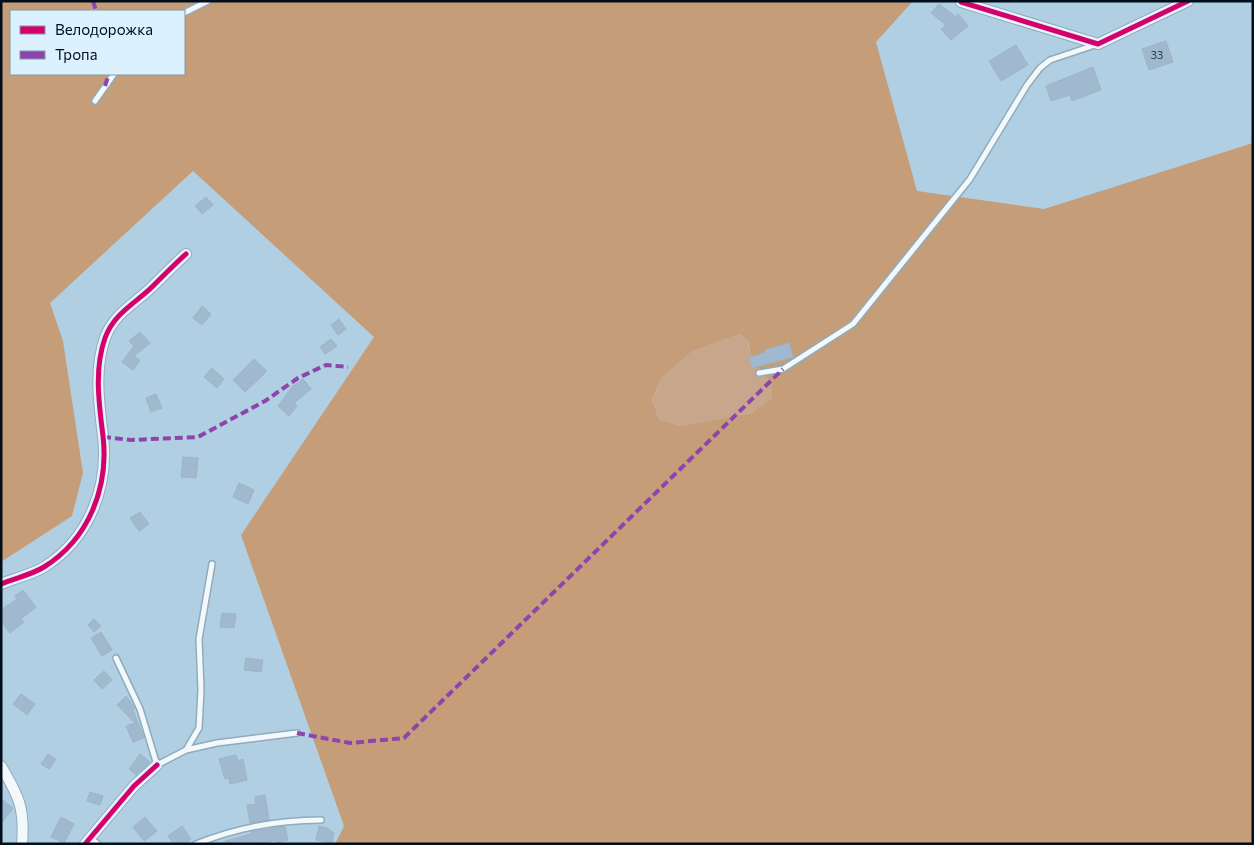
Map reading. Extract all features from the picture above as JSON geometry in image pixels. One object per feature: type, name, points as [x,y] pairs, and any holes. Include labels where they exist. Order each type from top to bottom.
[{"type":"street","points":[[961,1],[1098,44],[1188,1]]},
{"type":"street","points":[[1,584],[43,567],[68,548],[86,525],[103,484],[103,436],[98,406],[100,368],[105,338],[119,314],[152,287],[186,254]]},
{"type":"street","points":[[91,842],[134,786],[157,765]]},
{"type":"street","points":[[1,766],[15,789],[24,815],[22,844]]},
{"type":"lane","points":[[185,12],[208,1]]},
{"type":"lane","points":[[760,373],[783,369],[853,324],[970,179],[1027,85],[1040,68],[1050,60],[1098,44]]},
{"type":"lane","points":[[95,101],[113,75]]},
{"type":"lane","points":[[186,750],[199,728],[201,690],[199,639],[212,564]]},
{"type":"lane","points":[[116,658],[140,709],[157,765],[186,750],[217,743],[297,733]]},
{"type":"lane","points":[[196,844],[229,831],[295,820],[321,820]]},
{"type":"shaded area","points":[[1,1],[913,1],[876,42],[917,191],[1044,209],[1253,143],[1253,844],[335,844],[344,826],[241,535],[374,337],[193,171],[50,303],[63,341],[83,473],[72,516],[1,562]],"holes":[[[740,334],[748,341],[752,362],[772,383],[772,398],[752,413],[680,426],[659,419],[652,401],[661,378],[693,351]]]},
{"type":"shaded area","points":[[740,334],[748,341],[750,354],[756,364],[773,383],[772,398],[752,413],[680,426],[659,419],[652,402],[661,378],[693,351]]},
{"type":"building","points":[[939,4],[956,17],[958,14],[968,26],[951,40],[941,29],[946,25],[931,13]]},
{"type":"building","points":[[1166,41],[1173,62],[1149,70],[1142,49]]},
{"type":"building","points":[[1016,45],[1028,65],[1001,81],[989,61]]},
{"type":"building","points":[[1093,67],[1101,90],[1072,101],[1070,95],[1051,101],[1046,86]]},
{"type":"building","points":[[206,197],[213,205],[202,214],[195,206]]},
{"type":"building","points":[[202,306],[211,314],[202,325],[193,318]]},
{"type":"building","points":[[339,319],[346,329],[338,335],[331,325]]},
{"type":"building","points":[[140,332],[150,343],[134,356],[140,360],[133,370],[122,362],[134,346],[129,341]]},
{"type":"building","points":[[331,339],[337,346],[325,354],[320,347]]},
{"type":"building","points":[[789,343],[793,357],[752,368],[749,358],[766,352],[765,350]]},
{"type":"building","points":[[254,359],[267,371],[245,392],[233,380]]},
{"type":"building","points":[[212,368],[224,379],[217,388],[204,377]]},
{"type":"building","points":[[303,379],[311,389],[294,403],[297,406],[289,416],[278,406],[293,386]]},
{"type":"building","points":[[156,394],[162,408],[151,412],[146,398]]},
{"type":"building","points":[[183,457],[198,458],[196,478],[181,477]]},
{"type":"building","points":[[239,483],[254,490],[248,504],[233,497]]},
{"type":"building","points":[[140,512],[149,524],[139,531],[130,518]]},
{"type":"building","points":[[23,590],[36,607],[21,619],[24,622],[10,633],[1,621],[1,610],[17,599],[15,596]]},
{"type":"building","points":[[222,613],[236,614],[234,628],[220,627]]},
{"type":"building","points":[[94,619],[101,626],[94,632],[88,625]]},
{"type":"building","points":[[101,632],[112,650],[102,656],[91,638]]},
{"type":"building","points":[[246,658],[263,660],[261,672],[244,670]]},
{"type":"building","points":[[104,671],[112,680],[102,689],[94,680]]},
{"type":"building","points":[[21,694],[35,704],[27,715],[13,704]]},
{"type":"building","points":[[126,696],[135,708],[133,710],[144,738],[133,742],[126,726],[135,723],[117,705]]},
{"type":"building","points":[[48,754],[56,759],[49,769],[41,764]]},
{"type":"building","points":[[140,754],[150,762],[136,775],[129,769]]},
{"type":"building","points":[[236,755],[238,761],[243,759],[247,780],[230,784],[229,778],[225,779],[219,759]]},
{"type":"building","points":[[90,792],[103,796],[100,805],[87,801]]},
{"type":"building","points":[[265,795],[269,820],[250,823],[247,805],[256,804],[255,797]]},
{"type":"building","points":[[1,799],[13,808],[1,824]]},
{"type":"building","points":[[61,817],[74,824],[64,843],[51,837]]},
{"type":"building","points":[[145,817],[157,831],[144,841],[133,827]]},
{"type":"building","points":[[182,826],[191,839],[185,844],[174,844],[168,836]]},
{"type":"building","points":[[285,826],[288,840],[276,843],[276,840],[260,844],[225,844],[225,841],[251,834],[251,832]]},
{"type":"building","points":[[319,826],[327,828],[334,833],[332,843],[316,840]]},
{"type":"marked path","points":[[93,1],[96,10]]},
{"type":"marked path","points":[[105,86],[109,75]]},
{"type":"marked path","points":[[103,437],[131,440],[198,437],[265,401],[298,378],[326,365],[348,367]]},
{"type":"marked path","points":[[297,733],[350,743],[404,738],[783,369]]},
{"type":"cycle path","points":[[961,2],[1098,44],[1188,1]]},
{"type":"cycle path","points":[[1,584],[44,567],[60,555],[84,527],[93,510],[103,474],[104,455],[98,374],[105,338],[109,329],[120,315],[186,254]]},
{"type":"cycle path","points":[[85,844],[134,786],[157,765]]}]
